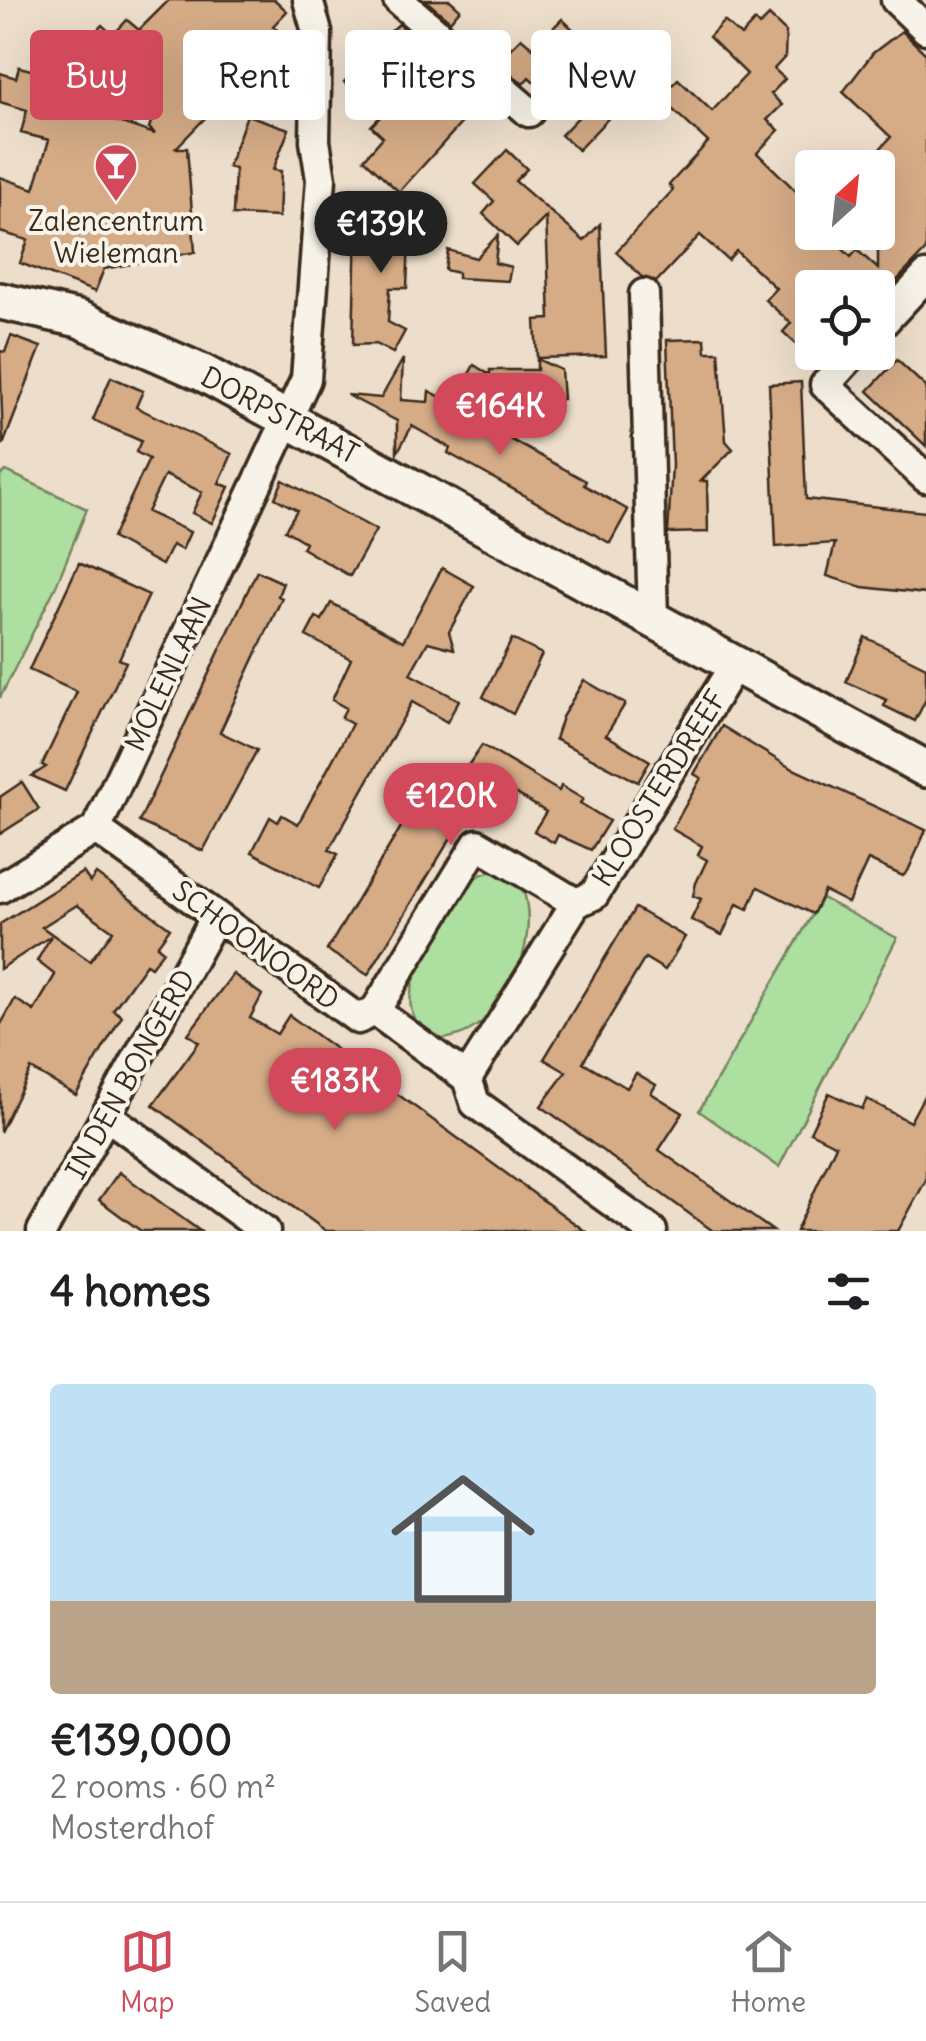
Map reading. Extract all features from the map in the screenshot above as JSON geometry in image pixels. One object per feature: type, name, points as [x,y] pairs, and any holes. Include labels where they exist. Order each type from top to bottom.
[{"type":"street","name":"MOLENLAAN","points":[[96,829],[306,379],[321,180],[315,141],[317,32],[308,0]]},
{"type":"street","points":[[398,0],[529,112]]},
{"type":"street","points":[[896,0],[926,29]]},
{"type":"street","points":[[895,310],[926,276]]},
{"type":"street","points":[[644,294],[653,619]]},
{"type":"street","name":"DORPSTRAAT","points":[[0,301],[80,319],[120,334],[288,417],[926,769]]},
{"type":"street","points":[[839,370],[825,385],[925,476]]},
{"type":"street","name":"KLOOSTERDREEF","points":[[471,1090],[576,902],[594,895],[735,664]]},
{"type":"street","points":[[0,888],[96,829]]},
{"type":"street","name":"SCHOONOORD","points":[[96,829],[358,1019],[375,1011],[652,1231]]},
{"type":"street","name":"KLOOSTERDREEF","points":[[375,1011],[477,844],[576,902]]},
{"type":"street","name":"IN DEN BONGERD","points":[[42,1231],[109,1117],[216,916]]},
{"type":"street","points":[[109,1117],[265,1231]]},
{"type":"green space","points":[[6,471],[87,509],[56,586],[0,698],[0,476]]},
{"type":"green space","points":[[496,870],[522,887],[527,909],[523,957],[501,1002],[484,1020],[464,1033],[442,1039],[422,1028],[415,1019],[411,995],[415,979],[430,942],[460,894],[475,878]]},
{"type":"green space","points":[[822,898],[897,938],[779,1167],[699,1111]]},
{"type":"building","name":"Zalencentrum Wieleman","points":[[169,0],[275,0],[287,11],[273,26],[277,30],[183,30],[183,120],[203,120],[176,148],[187,148],[195,252],[104,269],[95,292],[20,263],[28,240],[0,232],[0,177],[34,189],[49,140],[21,133],[27,110],[0,102],[0,73],[16,78],[19,67],[30,70],[30,120],[112,120],[155,134],[149,128],[152,120],[163,120],[163,30],[139,30]]},
{"type":"building","points":[[425,0],[450,0],[460,9],[450,21]]},
{"type":"building","points":[[769,16],[786,32],[785,57],[774,69],[785,79],[771,94],[782,105],[767,120],[779,130],[757,153],[795,190],[795,250],[844,250],[851,257],[857,250],[878,269],[878,250],[895,250],[895,150],[879,150],[891,137],[843,92],[873,53],[902,31],[926,54],[926,250],[895,282],[895,270],[795,270],[795,343],[783,332],[791,323],[765,300],[776,288],[736,251],[728,260],[700,235],[656,282],[642,277],[616,252],[673,190],[669,185],[708,142],[671,108],[671,86],[678,79],[712,111],[747,74],[709,37],[724,21],[741,36],[755,21],[759,26]]},
{"type":"building","points":[[562,19],[574,30],[551,30]]},
{"type":"building","name":"Zalencentrum Wieleman","points":[[127,20],[139,30],[118,30]]},
{"type":"building","points":[[521,38],[531,46],[531,79],[523,84],[511,74],[511,48]]},
{"type":"building","points":[[245,120],[262,120],[289,129],[273,170],[281,171],[279,217],[233,215],[235,169],[228,167]]},
{"type":"building","points":[[377,120],[464,120],[399,192],[364,159],[383,137],[371,126]]},
{"type":"building","points":[[576,120],[607,120],[578,150],[561,135]]},
{"type":"building","points":[[507,150],[527,169],[515,181],[584,241],[600,224],[606,356],[537,358],[535,320],[550,319],[546,217],[517,246],[483,214],[494,201],[475,184]]},
{"type":"building","points":[[382,212],[432,214],[409,238],[407,288],[390,288],[388,322],[405,331],[393,353],[375,344],[353,345],[356,225],[381,226]]},
{"type":"building","points":[[498,235],[495,263],[511,267],[508,281],[458,278],[458,273],[445,270],[448,250],[476,258]]},
{"type":"building","points":[[11,336],[41,347],[3,445],[0,351],[5,352]]},
{"type":"building","points":[[705,339],[706,352],[719,352],[726,441],[733,449],[701,481],[707,481],[708,532],[668,533],[672,465],[667,340]]},
{"type":"building","points":[[403,359],[401,400],[428,402],[429,391],[500,427],[490,428],[586,481],[584,485],[628,510],[610,543],[448,453],[450,448],[412,426],[397,453],[397,421],[347,395],[381,398]]},
{"type":"building","points":[[537,359],[561,370],[563,399],[455,400],[474,365],[490,375],[490,370],[537,370]]},
{"type":"building","points":[[895,362],[926,387],[926,446],[868,391],[888,370],[895,370]]},
{"type":"building","points":[[111,377],[143,391],[136,407],[232,454],[219,483],[229,487],[212,523],[192,513],[202,492],[165,475],[147,512],[190,532],[182,550],[172,545],[162,565],[112,538],[149,459],[136,452],[141,441],[93,420]]},
{"type":"building","points":[[801,382],[806,499],[926,512],[926,594],[862,587],[827,576],[835,543],[776,547],[769,384]]},
{"type":"building","points":[[283,480],[376,530],[350,576],[302,548],[305,542],[285,530],[297,510],[275,498]]},
{"type":"building","points":[[79,563],[149,595],[119,659],[126,662],[65,791],[32,776],[46,767],[42,765],[77,692],[29,670]]},
{"type":"building","points":[[442,568],[474,586],[449,632],[454,649],[428,642],[410,674],[459,700],[447,722],[412,702],[329,850],[338,854],[319,888],[252,852],[270,817],[278,822],[282,815],[298,824],[352,724],[341,718],[346,708],[332,700],[351,659],[306,636],[316,617],[322,620],[331,603],[403,641]]},
{"type":"building","points":[[257,571],[283,583],[278,596],[282,598],[220,732],[257,750],[203,851],[139,822]]},
{"type":"building","points":[[865,637],[926,667],[926,699],[915,721],[884,706],[887,700],[846,682]]},
{"type":"building","points":[[512,639],[542,654],[513,714],[483,697]]},
{"type":"building","points":[[584,680],[625,704],[606,735],[650,761],[638,782],[555,739],[562,717]]},
{"type":"building","points":[[722,726],[789,767],[926,830],[908,871],[903,876],[868,860],[848,903],[824,891],[813,914],[758,887],[748,909],[737,904],[722,935],[691,920],[701,899],[693,896],[696,883],[707,860],[698,855],[702,846],[672,829],[701,778],[694,774]]},
{"type":"building","points":[[482,745],[559,791],[561,786],[583,799],[580,803],[609,821],[591,850],[558,835],[554,843],[534,831],[546,812],[510,790],[492,819],[470,806],[368,975],[327,950],[410,812],[429,823]]},
{"type":"building","points":[[22,782],[39,809],[0,834],[0,797]]},
{"type":"building","points":[[83,872],[90,882],[96,874],[170,928],[157,946],[163,951],[151,967],[146,964],[113,1010],[122,1016],[76,1095],[31,1069],[0,1132],[0,1026],[15,999],[34,1011],[55,975],[37,961],[51,936],[0,969],[0,924]],"holes":[[[77,905],[113,931],[90,961],[42,927]]]},
{"type":"building","points":[[635,908],[685,937],[665,970],[645,958],[583,1062],[627,1088],[636,1073],[656,1085],[651,1093],[683,1113],[659,1150],[773,1231],[713,1231],[541,1106],[566,1072],[544,1059]]},
{"type":"building","points":[[233,974],[262,995],[250,1018],[277,1034],[289,1015],[585,1231],[326,1231],[172,1119],[153,1105],[199,1042],[188,1034]]},
{"type":"building","points":[[926,1092],[926,1180],[898,1231],[796,1231],[836,1145],[810,1132],[829,1093],[862,1109],[867,1099],[910,1122]]},
{"type":"building","points":[[119,1172],[200,1231],[141,1231],[99,1200]]},
{"type":"place","name":"Zalencentrum Wieleman","points":[[116,203]]}]
